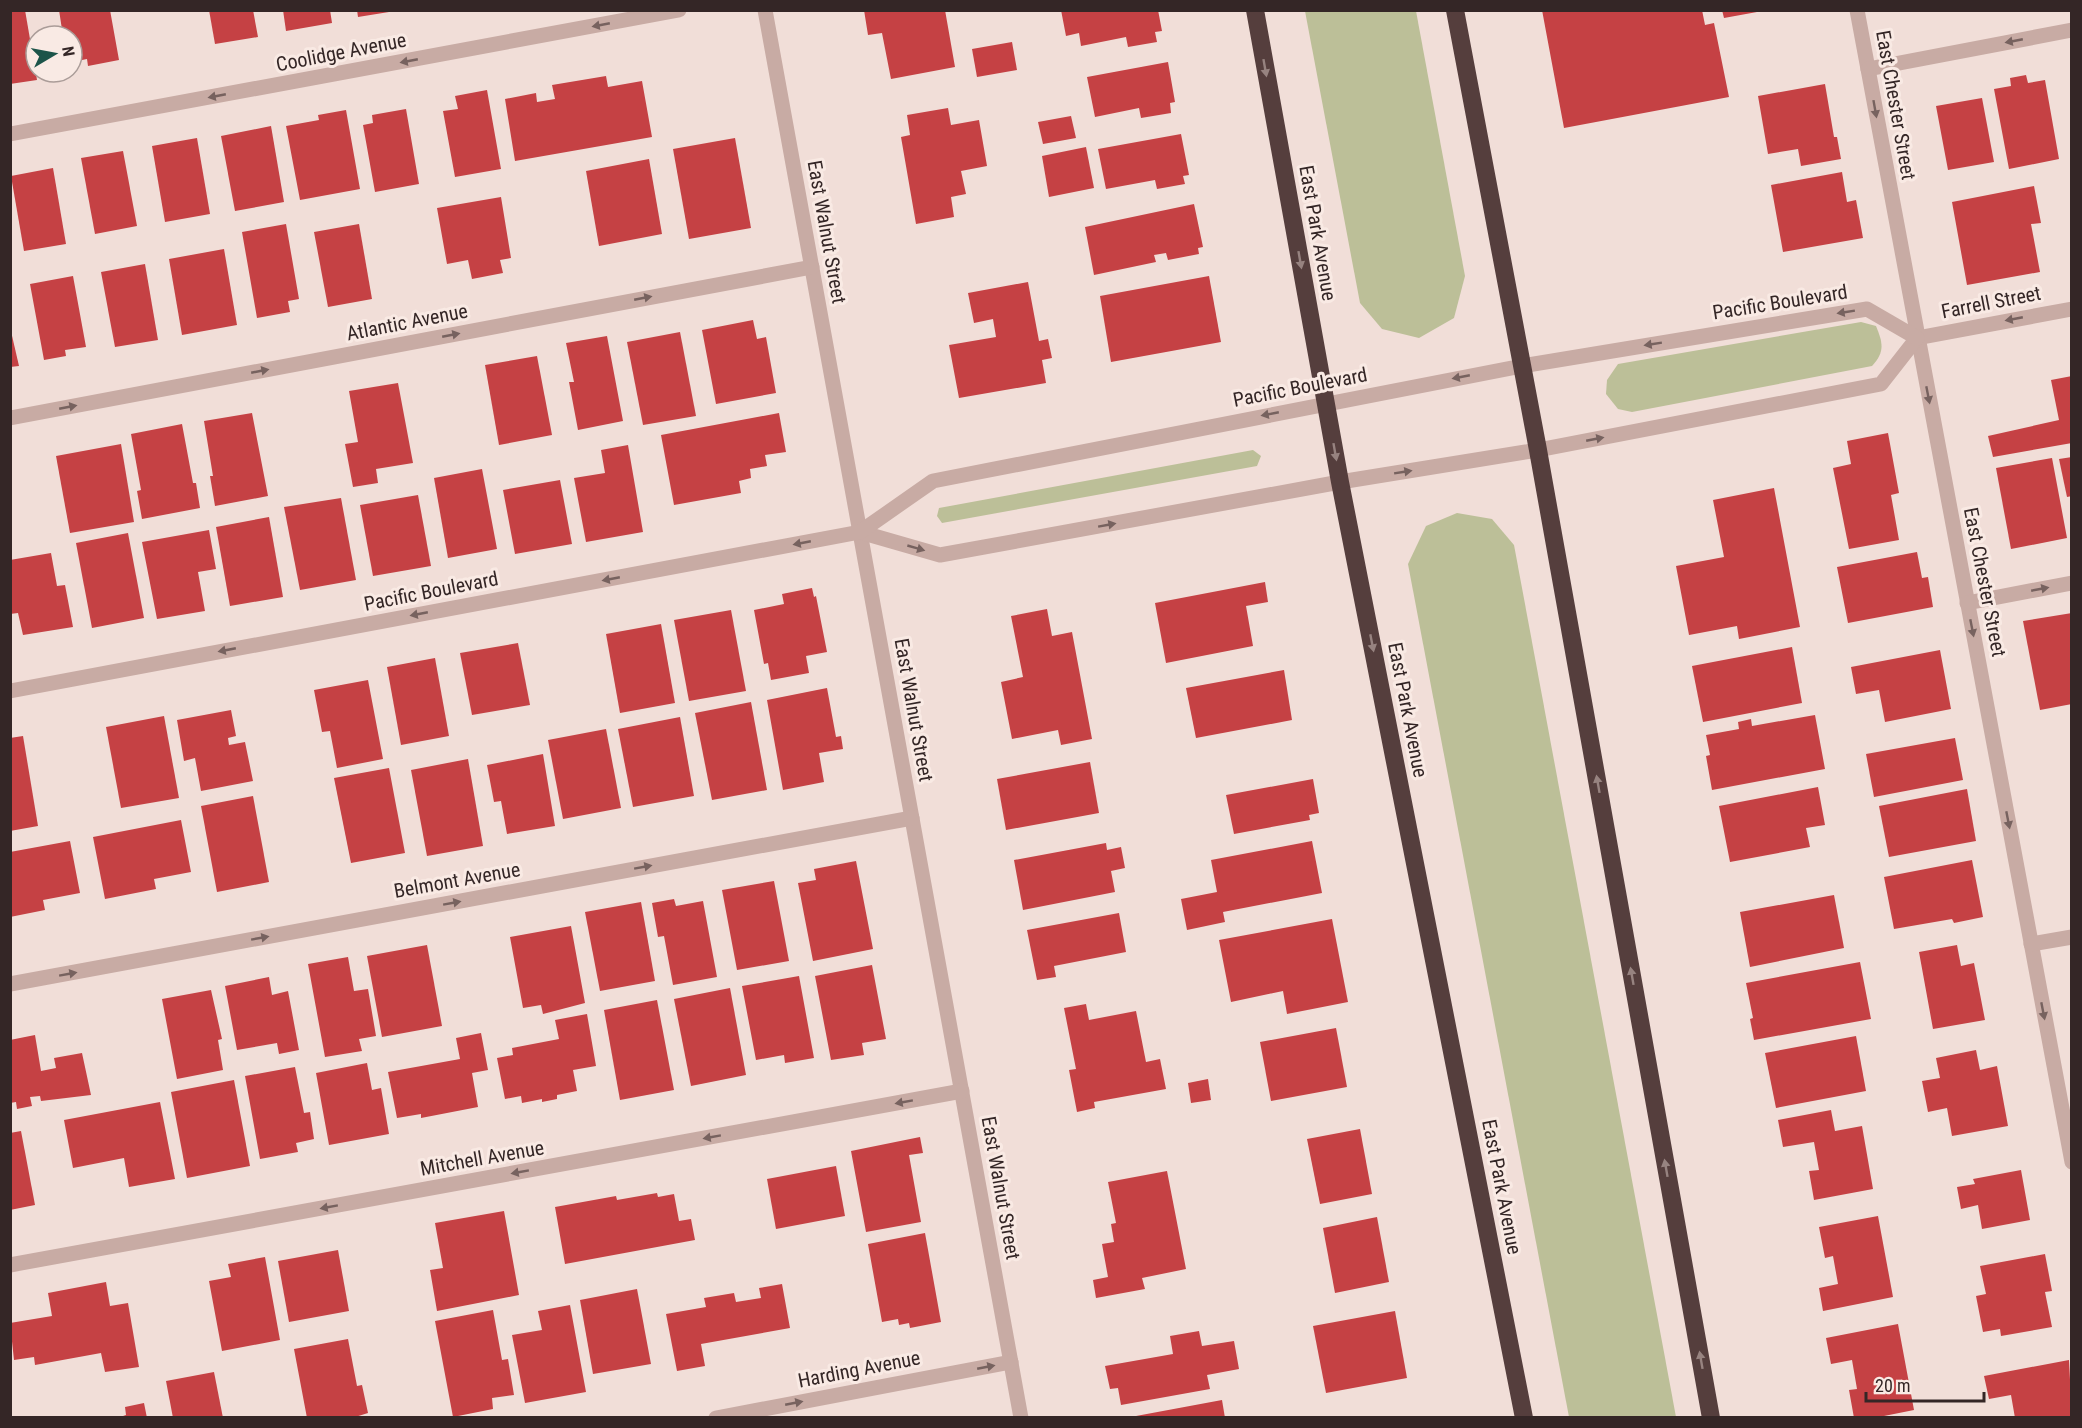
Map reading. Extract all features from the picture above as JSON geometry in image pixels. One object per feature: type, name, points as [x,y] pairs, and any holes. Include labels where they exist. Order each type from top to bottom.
[{"type":"highway","name":"East Park Avenue","points":[[1255,10],[1341,482],[1524,1418]]},
{"type":"highway","points":[[1455,10],[1538,450],[1711,1418]]},
{"type":"street","name":"Coolidge Avenue","points":[[10,135],[679,10]]},
{"type":"street","name":"East Walnut Street","points":[[765,10],[1021,1418]]},
{"type":"street","name":"East Chester Street","points":[[1857,10],[2072,1162]]},
{"type":"street","points":[[1868,69],[2072,30]]},
{"type":"street","name":"Atlantic Avenue","points":[[10,418],[812,267]]},
{"type":"street","name":"Pacific Boulevard","points":[[10,691],[860,532],[933,480],[1521,366],[1867,309],[1917,338],[1881,384],[1538,450],[1341,482],[940,555],[860,532]]},
{"type":"street","name":"Farrell Street","points":[[1917,338],[2072,309]]},
{"type":"street","points":[[1967,603],[2072,583]]},
{"type":"street","name":"Belmont Avenue","points":[[10,984],[912,818]]},
{"type":"street","points":[[2031,944],[2072,937]]},
{"type":"street","name":"Mitchell Avenue","points":[[10,1265],[962,1091]]},
{"type":"street","name":"Harding Avenue","points":[[716,1418],[1011,1362]]},
{"type":"green space","points":[[1305,11],[1416,11],[1465,276],[1454,318],[1419,338],[1382,329],[1360,303]]},
{"type":"green space","points":[[1861,322],[1876,326],[1880,337],[1881,352],[1872,366],[1632,412],[1618,409],[1606,394],[1607,380],[1618,364]]},
{"type":"green space","points":[[1253,450],[1261,456],[1257,466],[942,523],[937,516],[939,508]]},
{"type":"green space","points":[[1457,513],[1492,519],[1514,545],[1676,1417],[1569,1417],[1408,564],[1426,526]]},
{"type":"building","points":[[10,10],[25,10],[27,24],[24,24],[24,82],[10,84]]},
{"type":"building","points":[[59,10],[110,10],[119,60],[88,66],[87,59],[84,60],[84,24],[61,24]]},
{"type":"building","points":[[209,10],[253,10],[258,37],[215,44]]},
{"type":"building","points":[[283,10],[330,10],[332,23],[286,31]]},
{"type":"building","points":[[357,10],[389,10],[389,12],[358,17]]},
{"type":"building","points":[[864,10],[945,10],[955,67],[891,79],[882,33],[868,35]]},
{"type":"building","points":[[1061,10],[1158,10],[1162,31],[1155,32],[1157,42],[1128,47],[1126,37],[1081,46],[1079,33],[1066,36]]},
{"type":"building","points":[[1542,10],[1702,10],[1705,25],[1714,23],[1729,97],[1564,128]]},
{"type":"building","points":[[1722,10],[1757,10],[1757,12],[1724,18]]},
{"type":"building","points":[[1012,42],[1017,70],[977,77],[972,49]]},
{"type":"building","points":[[1168,62],[1175,102],[1170,103],[1171,113],[1141,118],[1139,108],[1095,117],[1087,77]]},
{"type":"building","points":[[2026,75],[2028,83],[2045,80],[2059,159],[2009,169],[1994,89],[2011,86],[2010,78]]},
{"type":"building","points":[[606,76],[608,87],[642,81],[652,137],[515,161],[505,99],[536,93],[537,102],[555,99],[552,85]]},
{"type":"building","points":[[1825,84],[1834,137],[1837,137],[1841,159],[1801,166],[1798,149],[1768,154],[1758,96]]},
{"type":"building","points":[[487,90],[501,169],[455,177],[443,111],[458,109],[455,96]]},
{"type":"building","points":[[1982,98],[1994,162],[1948,170],[1936,106]]},
{"type":"building","points":[[948,108],[951,125],[979,120],[987,166],[961,171],[966,194],[951,197],[954,217],[916,224],[901,137],[910,135],[907,115]]},
{"type":"building","points":[[406,109],[419,184],[375,192],[363,125],[373,123],[372,115]]},
{"type":"building","points":[[346,110],[360,189],[300,200],[286,126],[319,120],[318,115]]},
{"type":"building","points":[[1071,116],[1076,138],[1043,144],[1038,122]]},
{"type":"building","points":[[271,126],[284,202],[235,211],[221,136]]},
{"type":"building","points":[[1181,134],[1189,175],[1183,176],[1185,184],[1157,189],[1155,180],[1106,189],[1098,149]]},
{"type":"building","points":[[197,138],[210,214],[165,222],[152,146]]},
{"type":"building","points":[[735,138],[751,228],[689,239],[673,149]]},
{"type":"building","points":[[1086,147],[1094,188],[1049,197],[1042,156]]},
{"type":"building","points":[[123,151],[137,226],[95,234],[81,158]]},
{"type":"building","points":[[649,159],[662,234],[599,246],[586,171]]},
{"type":"building","points":[[53,168],[66,244],[24,251],[11,176]]},
{"type":"building","points":[[1842,172],[1847,202],[1856,200],[1863,238],[1783,252],[1771,185]]},
{"type":"building","points":[[2034,186],[2041,223],[2031,224],[2040,272],[1967,285],[1952,202]]},
{"type":"building","points":[[501,197],[511,258],[500,260],[503,273],[472,279],[468,260],[447,264],[437,208]]},
{"type":"building","points":[[1194,204],[1203,247],[1198,248],[1199,254],[1168,260],[1166,253],[1154,255],[1156,262],[1094,275],[1085,227]]},
{"type":"building","points":[[286,224],[299,299],[288,301],[290,312],[257,318],[242,232]]},
{"type":"building","points":[[359,224],[372,299],[328,307],[314,232]]},
{"type":"building","points":[[224,249],[237,325],[182,335],[169,259]]},
{"type":"building","points":[[145,264],[158,340],[115,347],[101,272]]},
{"type":"building","points":[[73,276],[86,347],[65,350],[66,356],[44,360],[30,284]]},
{"type":"building","points":[[1209,276],[1221,342],[1111,362],[1100,296]]},
{"type":"building","points":[[1028,282],[1039,341],[1048,339],[1052,358],[1042,360],[1046,383],[959,398],[949,345],[996,337],[993,319],[974,323],[968,293]]},
{"type":"building","points":[[753,320],[757,339],[766,337],[776,393],[716,404],[702,330]]},
{"type":"building","points":[[10,327],[19,366],[10,367]]},
{"type":"building","points":[[680,332],[696,416],[643,425],[627,342]]},
{"type":"building","points":[[607,336],[623,421],[578,430],[569,382],[574,382],[566,343]]},
{"type":"building","points":[[537,356],[552,435],[499,445],[485,365]]},
{"type":"building","points":[[2072,376],[2072,443],[1993,457],[1988,436],[2059,420],[2051,380]]},
{"type":"building","points":[[398,383],[413,463],[376,469],[378,483],[353,487],[345,444],[358,442],[349,391]]},
{"type":"building","points":[[252,413],[268,496],[215,506],[210,476],[213,476],[204,421]]},
{"type":"building","points":[[779,413],[786,452],[765,455],[767,466],[750,469],[751,478],[739,481],[741,493],[674,505],[661,435]]},
{"type":"building","points":[[182,424],[200,508],[142,519],[137,491],[141,490],[131,434]]},
{"type":"building","points":[[1888,433],[1899,493],[1891,495],[1899,540],[1849,549],[1833,468],[1851,464],[1847,441]]},
{"type":"building","points":[[121,444],[134,522],[70,533],[56,456]]},
{"type":"building","points":[[628,445],[643,532],[586,542],[574,478],[605,473],[601,450]]},
{"type":"building","points":[[2072,457],[2072,496],[2067,497],[2059,459]]},
{"type":"building","points":[[2052,458],[2067,538],[2011,549],[1996,468]]},
{"type":"building","points":[[482,469],[497,549],[448,558],[434,478]]},
{"type":"building","points":[[560,480],[572,544],[515,554],[503,490]]},
{"type":"building","points":[[1774,488],[1800,627],[1739,639],[1737,626],[1689,635],[1676,566],[1724,557],[1713,500]]},
{"type":"building","points":[[418,495],[431,566],[373,576],[360,505]]},
{"type":"building","points":[[341,498],[356,580],[300,590],[284,507]]},
{"type":"building","points":[[269,517],[283,597],[230,606],[216,527]]},
{"type":"building","points":[[209,530],[216,569],[198,572],[205,611],[157,619],[142,542]]},
{"type":"building","points":[[128,533],[144,618],[92,628],[76,543]]},
{"type":"building","points":[[1917,552],[1922,578],[1928,577],[1933,607],[1848,623],[1837,567]]},
{"type":"building","points":[[51,553],[57,586],[65,585],[73,627],[23,635],[18,613],[10,614],[10,560]]},
{"type":"building","points":[[1265,582],[1268,602],[1246,606],[1253,646],[1166,663],[1155,603]]},
{"type":"building","points":[[812,588],[814,597],[816,596],[827,652],[806,656],[809,673],[771,680],[768,663],[764,664],[754,610],[784,604],[782,594]]},
{"type":"building","points":[[1047,609],[1052,636],[1072,632],[1092,739],[1061,745],[1058,730],[1012,739],[1001,682],[1023,677],[1011,616]]},
{"type":"building","points":[[731,610],[746,691],[689,701],[674,620]]},
{"type":"building","points":[[2072,613],[2072,704],[2040,710],[2023,621]]},
{"type":"building","points":[[661,624],[675,703],[620,713],[606,634]]},
{"type":"building","points":[[518,643],[530,705],[472,715],[460,653]]},
{"type":"building","points":[[1792,647],[1802,703],[1703,722],[1692,666]]},
{"type":"building","points":[[1940,650],[1951,709],[1885,722],[1879,690],[1856,694],[1851,667]]},
{"type":"building","points":[[435,658],[449,736],[401,745],[387,667]]},
{"type":"building","points":[[1284,670],[1292,720],[1196,738],[1186,688]]},
{"type":"building","points":[[368,680],[383,759],[337,768],[330,731],[322,732],[314,690]]},
{"type":"building","points":[[827,688],[836,737],[841,736],[843,749],[819,753],[824,782],[783,790],[767,700]]},
{"type":"building","points":[[751,702],[767,790],[712,800],[695,713]]},
{"type":"building","points":[[231,710],[236,736],[228,738],[229,745],[245,742],[253,781],[201,791],[195,758],[184,761],[177,720]]},
{"type":"building","points":[[1815,715],[1825,769],[1712,790],[1706,756],[1710,755],[1706,735],[1739,729],[1738,722],[1751,719],[1752,726]]},
{"type":"building","points":[[164,716],[179,798],[121,808],[106,727]]},
{"type":"building","points":[[680,717],[694,796],[633,807],[618,729]]},
{"type":"building","points":[[606,729],[621,808],[563,819],[548,740]]},
{"type":"building","points":[[23,736],[38,826],[10,831],[10,738]]},
{"type":"building","points":[[1955,738],[1963,780],[1874,797],[1866,754]]},
{"type":"building","points":[[543,754],[555,826],[507,834],[501,801],[494,802],[487,765]]},
{"type":"building","points":[[468,759],[483,846],[427,856],[411,770]]},
{"type":"building","points":[[1090,762],[1099,813],[1006,830],[997,779]]},
{"type":"building","points":[[389,768],[405,853],[351,863],[334,778]]},
{"type":"building","points":[[1313,779],[1319,813],[1309,815],[1310,820],[1234,834],[1226,795]]},
{"type":"building","points":[[1818,787],[1825,825],[1806,828],[1810,847],[1730,862],[1719,806]]},
{"type":"building","points":[[1967,789],[1976,841],[1889,857],[1879,806]]},
{"type":"building","points":[[253,796],[269,882],[217,892],[201,806]]},
{"type":"building","points":[[181,820],[191,872],[154,879],[156,889],[105,899],[93,837]]},
{"type":"building","points":[[70,841],[80,893],[43,900],[45,910],[10,917],[10,852]]},
{"type":"building","points":[[1312,841],[1322,893],[1223,912],[1225,922],[1187,930],[1181,899],[1217,892],[1211,860]]},
{"type":"building","points":[[1106,843],[1107,850],[1121,847],[1125,868],[1111,871],[1115,892],[1023,910],[1014,860]]},
{"type":"building","points":[[1972,860],[1983,917],[1954,923],[1952,919],[1894,929],[1884,877]]},
{"type":"building","points":[[856,861],[873,949],[813,961],[798,883],[816,880],[814,869]]},
{"type":"building","points":[[774,881],[789,961],[737,970],[722,890]]},
{"type":"building","points":[[1834,895],[1844,948],[1750,967],[1740,912]]},
{"type":"building","points":[[674,899],[676,906],[703,901],[717,977],[673,985],[664,936],[658,937],[652,903]]},
{"type":"building","points":[[641,902],[655,981],[600,991],[585,912]]},
{"type":"building","points":[[1119,913],[1126,952],[1054,966],[1056,977],[1037,980],[1027,930]]},
{"type":"building","points":[[1332,919],[1348,1002],[1287,1014],[1283,991],[1231,1002],[1219,940]]},
{"type":"building","points":[[571,926],[585,1003],[543,1014],[541,1005],[523,1008],[510,937]]},
{"type":"building","points":[[427,945],[442,1026],[382,1037],[367,956]]},
{"type":"building","points":[[1957,945],[1961,966],[1974,963],[1985,1020],[1933,1029],[1919,952]]},
{"type":"building","points":[[348,957],[354,991],[368,989],[376,1036],[359,1039],[362,1051],[325,1057],[308,964]]},
{"type":"building","points":[[1860,962],[1871,1019],[1754,1040],[1750,1019],[1753,1018],[1746,983]]},
{"type":"building","points":[[872,965],[886,1039],[862,1043],[864,1055],[831,1060],[815,976]]},
{"type":"building","points":[[799,976],[814,1058],[785,1063],[784,1055],[756,1060],[742,986]]},
{"type":"building","points":[[269,977],[272,995],[288,991],[299,1050],[279,1054],[277,1043],[237,1050],[225,986]]},
{"type":"building","points":[[730,988],[746,1075],[691,1086],[674,999]]},
{"type":"building","points":[[211,990],[222,1039],[218,1040],[223,1070],[177,1079],[162,999]]},
{"type":"building","points":[[657,1000],[674,1090],[620,1100],[604,1010]]},
{"type":"building","points":[[1086,1004],[1089,1020],[1136,1011],[1146,1062],[1160,1059],[1166,1089],[1094,1102],[1095,1108],[1077,1112],[1069,1070],[1076,1069],[1064,1008]]},
{"type":"building","points":[[587,1014],[596,1066],[573,1070],[577,1091],[557,1095],[557,1099],[542,1102],[542,1099],[522,1103],[521,1096],[505,1099],[497,1058],[513,1055],[512,1048],[559,1039],[555,1020]]},
{"type":"building","points":[[1336,1028],[1347,1087],[1271,1101],[1260,1042]]},
{"type":"building","points":[[481,1033],[488,1070],[472,1073],[478,1107],[421,1118],[421,1114],[397,1118],[388,1072],[460,1059],[456,1038]]},
{"type":"building","points":[[35,1035],[41,1071],[56,1068],[54,1058],[82,1053],[91,1095],[41,1101],[40,1096],[30,1097],[32,1106],[17,1109],[16,1102],[10,1103],[10,1040]]},
{"type":"building","points":[[1856,1036],[1866,1091],[1776,1108],[1765,1053]]},
{"type":"building","points":[[1976,1050],[1980,1070],[1997,1066],[2008,1126],[1952,1136],[1947,1108],[1928,1112],[1922,1081],[1940,1078],[1936,1058]]},
{"type":"building","points":[[367,1063],[372,1090],[381,1088],[389,1134],[329,1145],[316,1073]]},
{"type":"building","points":[[295,1067],[304,1113],[310,1112],[314,1139],[296,1143],[298,1152],[260,1159],[245,1076]]},
{"type":"building","points":[[1208,1079],[1211,1100],[1191,1103],[1188,1083]]},
{"type":"building","points":[[234,1080],[250,1166],[187,1178],[171,1092]]},
{"type":"building","points":[[160,1102],[175,1179],[129,1187],[124,1158],[73,1168],[64,1120]]},
{"type":"building","points":[[1831,1110],[1835,1131],[1862,1126],[1873,1189],[1814,1200],[1809,1171],[1819,1170],[1814,1142],[1783,1147],[1778,1120]]},
{"type":"building","points":[[1360,1129],[1372,1194],[1320,1204],[1307,1139]]},
{"type":"building","points":[[21,1131],[35,1205],[10,1210],[10,1133]]},
{"type":"building","points":[[920,1137],[923,1153],[909,1155],[921,1222],[866,1232],[851,1151]]},
{"type":"building","points":[[836,1166],[845,1216],[776,1229],[767,1179]]},
{"type":"building","points":[[2021,1170],[2030,1220],[1982,1229],[1978,1205],[1961,1209],[1957,1187],[1975,1184],[1973,1179]]},
{"type":"building","points":[[1167,1171],[1186,1269],[1142,1278],[1145,1289],[1096,1298],[1093,1280],[1108,1277],[1102,1244],[1114,1242],[1111,1224],[1116,1223],[1108,1182]]},
{"type":"building","points":[[657,1193],[658,1197],[674,1194],[679,1221],[691,1219],[695,1240],[565,1264],[555,1207],[616,1196],[617,1200]]},
{"type":"building","points":[[504,1211],[519,1295],[437,1311],[430,1270],[443,1268],[435,1223]]},
{"type":"building","points":[[1878,1216],[1893,1297],[1823,1311],[1819,1288],[1838,1284],[1833,1256],[1825,1258],[1819,1227]]},
{"type":"building","points":[[1377,1217],[1389,1282],[1335,1293],[1323,1228]]},
{"type":"building","points":[[925,1233],[941,1322],[910,1328],[909,1323],[899,1325],[898,1319],[882,1322],[868,1244]]},
{"type":"building","points":[[338,1250],[349,1311],[289,1322],[278,1261]]},
{"type":"building","points":[[2045,1254],[2052,1291],[2045,1292],[2052,1327],[2001,1336],[2000,1329],[1983,1332],[1976,1296],[1986,1294],[1980,1266]]},
{"type":"building","points":[[265,1257],[280,1340],[222,1351],[209,1281],[231,1277],[228,1264]]},
{"type":"building","points":[[106,1282],[110,1306],[128,1303],[139,1367],[105,1372],[101,1353],[35,1365],[34,1357],[14,1360],[10,1323],[52,1316],[48,1293]]},
{"type":"building","points":[[782,1284],[790,1328],[701,1344],[705,1366],[677,1371],[666,1314],[706,1307],[704,1298],[734,1293],[736,1302],[761,1298],[759,1288]]},
{"type":"building","points":[[637,1289],[651,1364],[593,1374],[580,1300]]},
{"type":"building","points":[[570,1305],[586,1392],[525,1403],[512,1335],[542,1330],[538,1311]]},
{"type":"building","points":[[493,1310],[502,1360],[508,1359],[514,1395],[492,1398],[493,1409],[453,1417],[435,1321]]},
{"type":"building","points":[[1395,1311],[1407,1378],[1326,1393],[1313,1326]]},
{"type":"building","points":[[1898,1324],[1914,1410],[1874,1418],[1854,1418],[1849,1390],[1857,1389],[1852,1360],[1831,1364],[1826,1338]]},
{"type":"building","points":[[1199,1331],[1202,1346],[1234,1341],[1239,1369],[1207,1375],[1210,1389],[1121,1405],[1118,1388],[1110,1389],[1105,1366],[1173,1354],[1170,1336]]},
{"type":"building","points":[[348,1339],[357,1386],[362,1385],[368,1413],[352,1418],[307,1418],[294,1349]]},
{"type":"building","points":[[2069,1360],[2072,1418],[2015,1418],[2011,1395],[1989,1399],[1984,1376]]},
{"type":"building","points":[[214,1372],[223,1418],[173,1418],[166,1381]]},
{"type":"building","points":[[1222,1400],[1225,1418],[1136,1418],[1136,1416]]},
{"type":"building","points":[[144,1403],[147,1418],[117,1418],[126,1415],[125,1407]]}]
